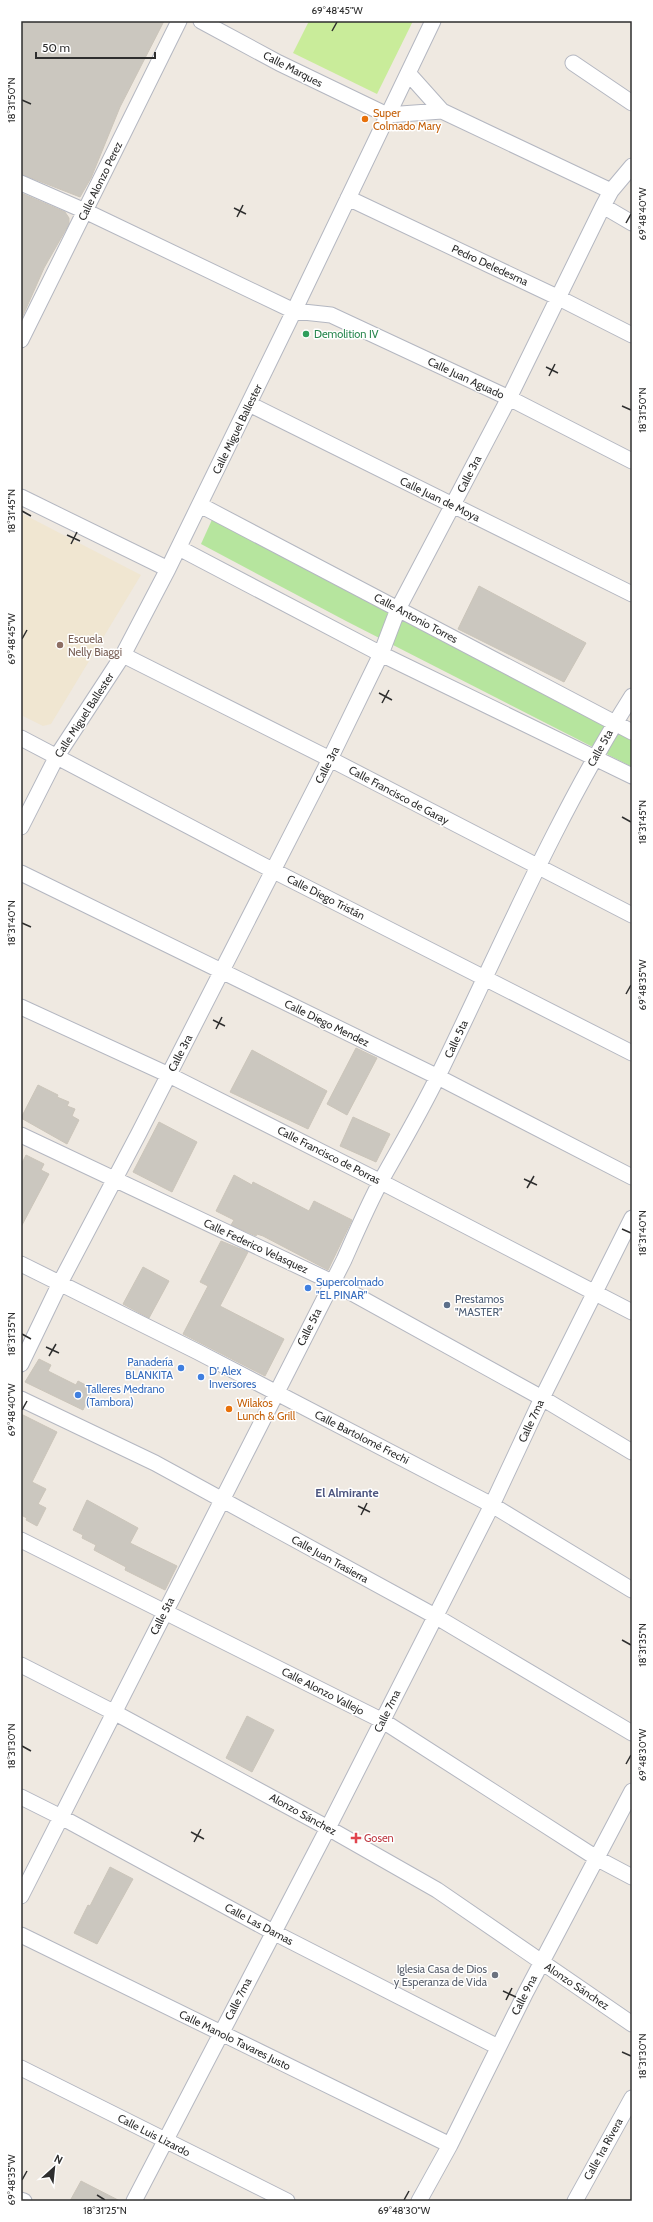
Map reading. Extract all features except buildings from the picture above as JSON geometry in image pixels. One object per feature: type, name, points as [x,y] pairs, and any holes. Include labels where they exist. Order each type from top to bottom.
[{"type":"street","name":"Calle Alonzo Perez","points":[[21,340],[179,21]]},
{"type":"street","name":"Calle Marques","points":[[201,21],[279,62],[387,115]]},
{"type":"street","name":"Calle Miguel Ballester","points":[[21,827],[58,756],[123,655],[179,548],[433,21]]},
{"type":"street","points":[[573,63],[632,103]]},
{"type":"street","points":[[408,73],[442,111],[611,191]]},
{"type":"street","points":[[387,115],[442,111]]},
{"type":"street","name":"Calle 3ra","points":[[21,1364],[60,1283],[169,1076],[274,871],[381,654],[398,609],[509,398],[557,297],[603,206],[611,191],[632,166]]},
{"type":"street","name":"Calle Juan Aguado","points":[[21,183],[85,211],[294,311],[331,315],[509,398],[632,461]]},
{"type":"street","name":"Pedro Deledesma","points":[[348,198],[632,334]]},
{"type":"street","points":[[603,206],[632,223]]},
{"type":"street","name":"Calle Juan de Moya","points":[[249,404],[632,594]]},
{"type":"street","points":[[21,496],[168,569]]},
{"type":"street","name":"Calle Antonio Torres","points":[[200,505],[632,732]]},
{"type":"street","points":[[179,548],[381,654],[632,776]]},
{"type":"street","name":"Calle Francisco de Garay","points":[[123,655],[330,758],[538,868],[632,915]]},
{"type":"street","name":"Calle 5ta","points":[[21,1896],[164,1611],[332,1282],[381,1182],[438,1077],[484,978],[594,757],[632,696]]},
{"type":"street","name":"Calle Diego Tristán","points":[[21,738],[58,756],[274,871],[632,1053]]},
{"type":"street","name":"Calle Diego Mendez","points":[[21,872],[438,1077],[632,1177]]},
{"type":"street","name":"Calle Francisco de Porras","points":[[21,1007],[169,1076],[381,1182],[632,1312]]},
{"type":"street","name":"Calle Federico Velasquez","points":[[21,1135],[332,1282],[542,1398],[632,1452]]},
{"type":"street","name":"Calle 7ma","points":[[134,2201],[383,1721],[492,1505],[542,1398],[632,1218]]},
{"type":"street","name":"Calle Bartolomé Frechi","points":[[21,1264],[275,1392],[492,1505],[632,1590]]},
{"type":"street","name":"Calle Juan Trasierra","points":[[21,1399],[155,1464],[435,1616],[632,1733]]},
{"type":"street","name":"Calle Alonzo Vallejo","points":[[21,1540],[383,1721],[598,1859],[632,1877]]},
{"type":"street","name":"Alonzo Sánchez","points":[[21,1665],[114,1712],[328,1828],[437,1890],[632,2024]]},
{"type":"street","name":"Calle 9na","points":[[420,2201],[450,2145],[498,2047],[598,1859],[632,1791]]},
{"type":"street","name":"Calle Las Damas","points":[[21,1797],[61,1817],[273,1932],[498,2047]]},
{"type":"street","name":"Calle Manolo Tavares Justo","points":[[21,1935],[450,2145]]},
{"type":"street","name":"Calle Luis Lizardo","points":[[21,2068],[287,2201]]},
{"type":"street","name":"Calle 1ra Rivera","points":[[575,2201],[632,2098]]},
{"type":"shaded area","name":"Escuela Nelly Biaggi","points":[[21,513],[141,575],[51,724],[43,726],[21,715]]},
{"type":"green space","points":[[309,21],[413,21],[377,94],[293,53]]},
{"type":"green space","points":[[215,513],[632,731],[632,767],[346,621],[201,544]]},
{"type":"place","name":"Super Colmado Mary","points":[[365,119]]},
{"type":"place","name":"Demolition IV","points":[[306,334]]},
{"type":"place","name":"Escuela Nelly Biaggi","points":[[60,645]]},
{"type":"place","name":"Supercolmado \"EL PINAR\"","points":[[308,1288]]},
{"type":"place","name":"Prestamos \"MASTER\"","points":[[447,1305]]},
{"type":"place","name":"Panadería BLANKITA","points":[[181,1368]]},
{"type":"place","name":"D' Alex Inversores","points":[[201,1377]]},
{"type":"place","name":"Talleres Medrano (Tambora)","points":[[78,1395]]},
{"type":"place","name":"Wilakos Lunch & Grill","points":[[229,1409]]},
{"type":"place","name":"Gosen","points":[[356,1838]]},
{"type":"place","name":"Iglesia Casa de Dios y Esperanza de Vida","points":[[495,1975]]},
{"type":"district","name":"El Almirante","points":[[347,1492]]}]
